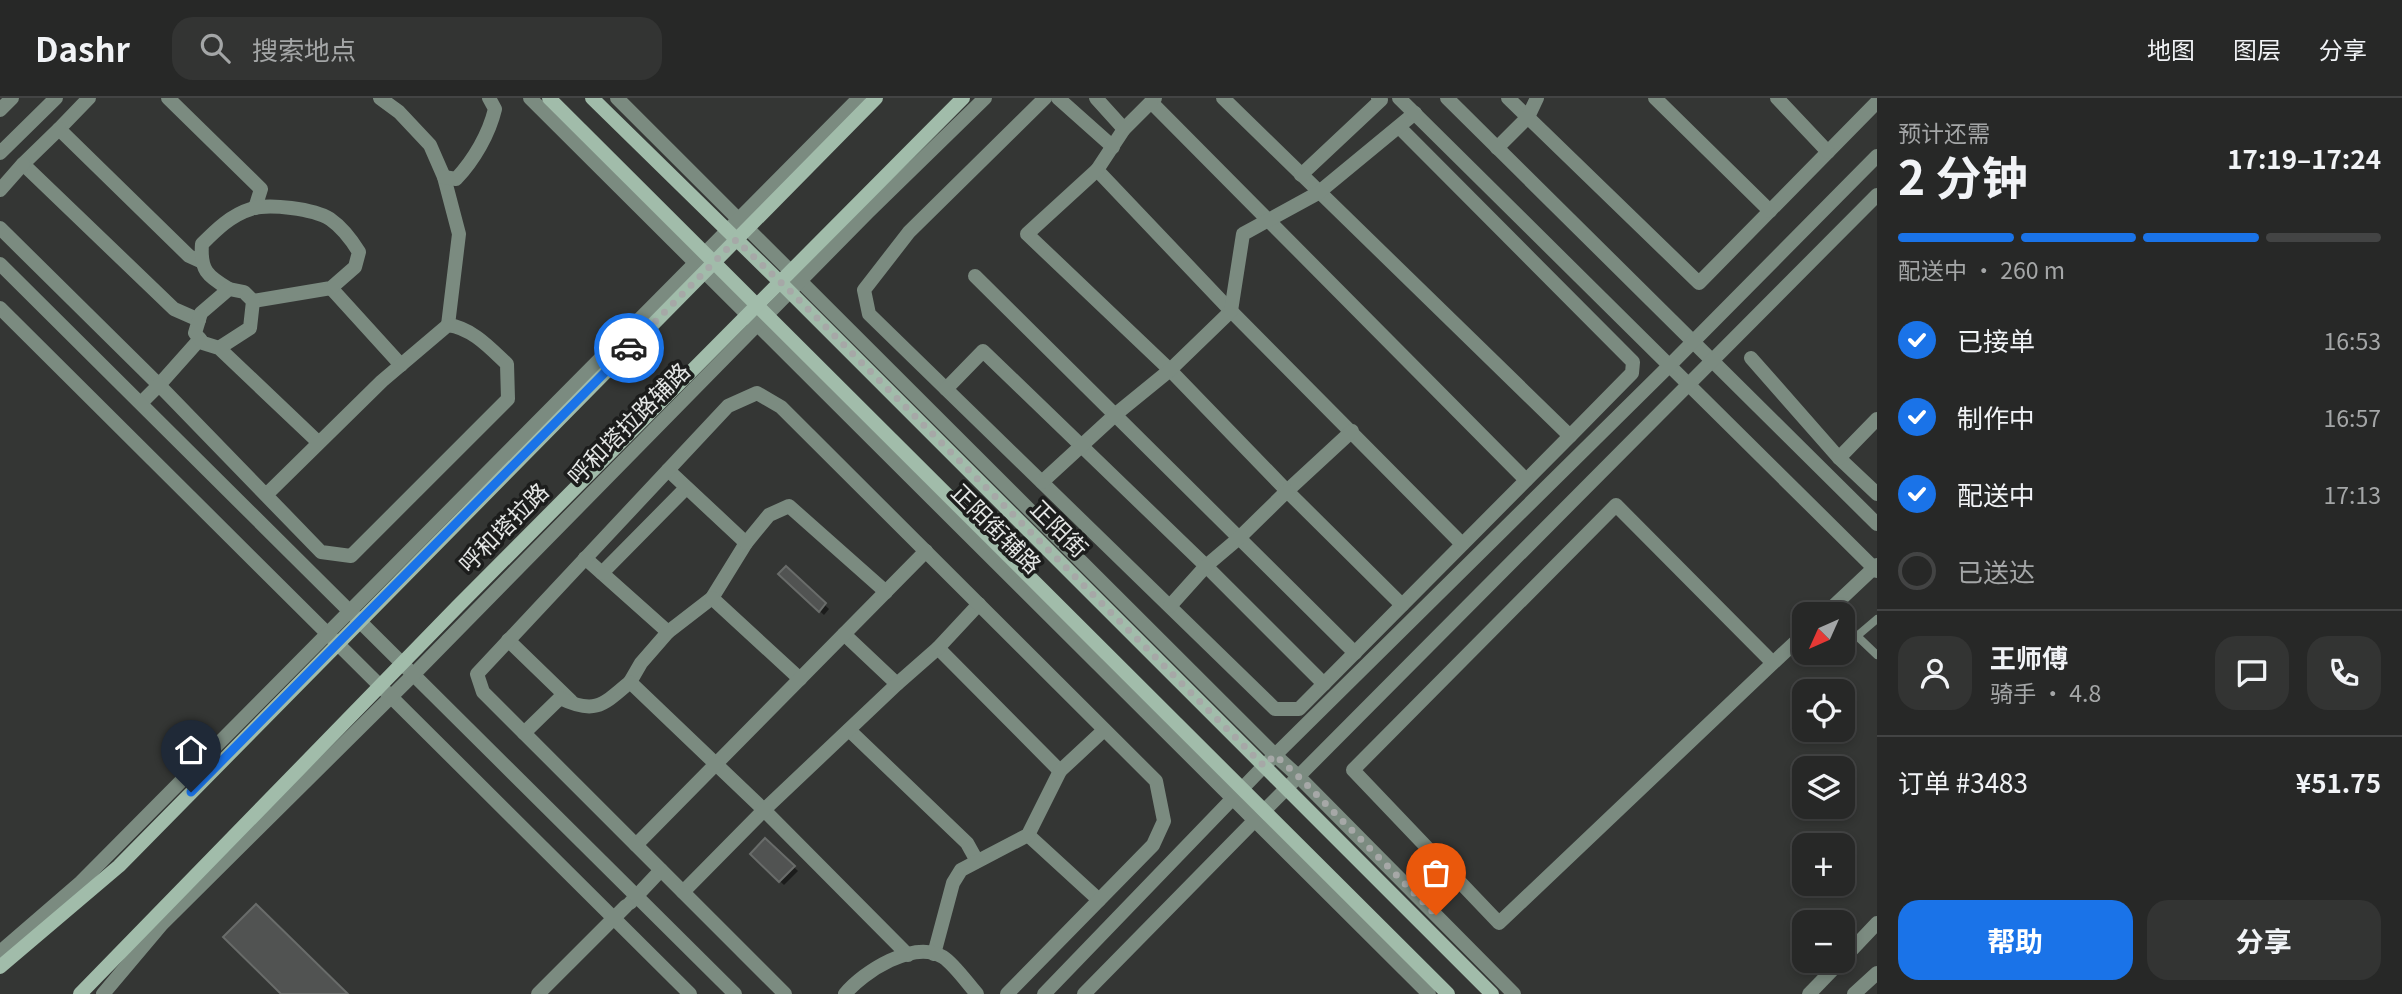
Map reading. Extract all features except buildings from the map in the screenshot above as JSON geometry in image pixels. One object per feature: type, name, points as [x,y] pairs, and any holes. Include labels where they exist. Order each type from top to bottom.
[{"type":"main road","points":[[549,98],[705,263],[753,309]]},
{"type":"main road","name":"正阳街","points":[[592,98],[1269,761],[1286,788],[1492,994]]},
{"type":"main road","name":"呼和塔拉路","points":[[0,967],[119,866],[331,639],[743,224],[876,98]]},
{"type":"main road","points":[[797,276],[963,98]]},
{"type":"main road","name":"呼和塔拉路","points":[[80,994],[384,691],[403,663],[753,309],[786,287]]},
{"type":"main road","points":[[764,320],[1259,815],[1448,994]]},
{"type":"street","points":[[0,110],[12,98]]},
{"type":"street","points":[[0,153],[55,98]]},
{"type":"street","points":[[0,190],[89,98]]},
{"type":"street","points":[[167,98],[261,189],[255,208]]},
{"type":"street","points":[[380,98],[399,112],[430,145],[444,177],[459,234],[448,326]]},
{"type":"street","points":[[444,177],[456,179],[465,170],[491,128],[495,108],[489,98]]},
{"type":"street","points":[[530,98],[705,263]]},
{"type":"street","name":"正阳街辅路","points":[[617,98],[797,276],[1269,761],[1298,776],[1514,994]]},
{"type":"street","points":[[743,224],[859,98]]},
{"type":"street","name":"呼和塔拉路辅路","points":[[103,994],[162,924],[384,691],[414,674],[764,320],[786,287],[985,98]]},
{"type":"street","points":[[1045,98],[909,232],[864,290],[869,314],[1275,709],[1299,709],[1632,373],[1633,362],[1399,127]]},
{"type":"street","points":[[1058,98],[1112,147]]},
{"type":"street","points":[[1096,98],[1124,128]]},
{"type":"street","points":[[1223,98],[1570,436]]},
{"type":"street","points":[[1399,98],[1876,568],[1838,602]]},
{"type":"street","points":[[1447,98],[1877,524]]},
{"type":"street","points":[[1508,98],[1699,283],[1877,102]]},
{"type":"street","points":[[1497,148],[1528,117],[1537,98]]},
{"type":"street","points":[[1655,98],[1770,211]]},
{"type":"street","points":[[1777,98],[1828,152]]},
{"type":"street","points":[[1301,175],[1381,99]]},
{"type":"street","points":[[1402,605],[1170,370],[1027,234],[1097,170],[1124,128],[1153,100],[1526,480]]},
{"type":"street","points":[[1042,482],[1115,414],[1170,370],[1231,311],[1243,234],[1318,193],[1415,113]]},
{"type":"street","points":[[59,128],[189,256],[201,261]]},
{"type":"street","points":[[1044,994],[1269,761],[1670,365],[1877,156]]},
{"type":"street","points":[[23,164],[174,309],[200,320]]},
{"type":"street","points":[[1097,170],[1231,311],[1462,544]]},
{"type":"street","points":[[1084,994],[1877,195]]},
{"type":"street","points":[[219,348],[250,328],[253,302],[244,292],[229,289],[212,279],[201,261],[202,244],[224,223],[255,208],[275,204],[328,218],[349,236],[359,252],[355,267],[331,288],[253,302]]},
{"type":"street","points":[[0,229],[159,386],[321,552],[351,556],[508,399],[507,364],[481,340],[458,326],[448,326],[401,365],[318,442],[266,495]]},
{"type":"street","points":[[0,264],[414,674],[631,901],[735,994]]},
{"type":"street","points":[[975,276],[1355,653]]},
{"type":"street","points":[[331,288],[401,365]]},
{"type":"street","points":[[229,289],[201,313],[195,333],[203,343],[219,348],[318,442]]},
{"type":"street","points":[[0,308],[690,994]]},
{"type":"street","points":[[753,309],[764,320]]},
{"type":"street","points":[[141,403],[200,339]]},
{"type":"street","points":[[946,389],[983,351],[1324,684]]},
{"type":"street","points":[[1751,358],[1839,458],[1877,494]]},
{"type":"street","points":[[785,994],[483,692],[477,674],[728,407],[757,393],[781,407],[1156,781],[1164,821],[1153,845],[1007,994]]},
{"type":"street","points":[[1839,458],[1877,419]]},
{"type":"street","points":[[1170,607],[1206,566],[1352,431]]},
{"type":"street","points":[[668,470],[746,543]]},
{"type":"street","points":[[602,572],[686,488]]},
{"type":"street","points":[[524,733],[560,698],[578,707],[603,705],[630,682],[641,663],[668,632],[712,598],[746,543],[769,515],[789,506],[886,592]]},
{"type":"street","points":[[1773,663],[1616,506],[1353,770],[1499,923],[1792,645]]},
{"type":"street","points":[[636,845],[926,551]]},
{"type":"street","points":[[585,558],[668,632]]},
{"type":"street","points":[[712,598],[800,679]]},
{"type":"street","points":[[683,892],[764,810],[938,648],[979,604]]},
{"type":"street","points":[[845,634],[897,684]]},
{"type":"street","points":[[0,952],[81,882],[331,639]]},
{"type":"street","points":[[508,639],[578,707]]},
{"type":"street","points":[[938,648],[1060,771]]},
{"type":"street","points":[[630,682],[764,810],[908,955]]},
{"type":"street","points":[[849,730],[967,843],[977,861]]},
{"type":"street","points":[[934,954],[953,883],[961,870],[1028,835],[1060,771],[1104,730]]},
{"type":"street","points":[[1259,815],[1429,994]]},
{"type":"street","points":[[1028,835],[1099,900]]},
{"type":"street","points":[[538,994],[661,870]]},
{"type":"street","points":[[1855,947],[1877,925]]},
{"type":"street","points":[[845,994],[853,984],[894,957],[921,952],[942,956],[977,994]]},
{"type":"street","points":[[1809,994],[1829,973]]},
{"type":"street","points":[[1854,994],[1877,973]]},
{"type":"lane","points":[[1877,619],[1857,636],[1877,655]]},
{"type":"way so far","points":[[629,348],[736,240],[1264,766],[1275,755],[1436,915]]},
{"type":"route","points":[[191,792],[629,348]]}]
